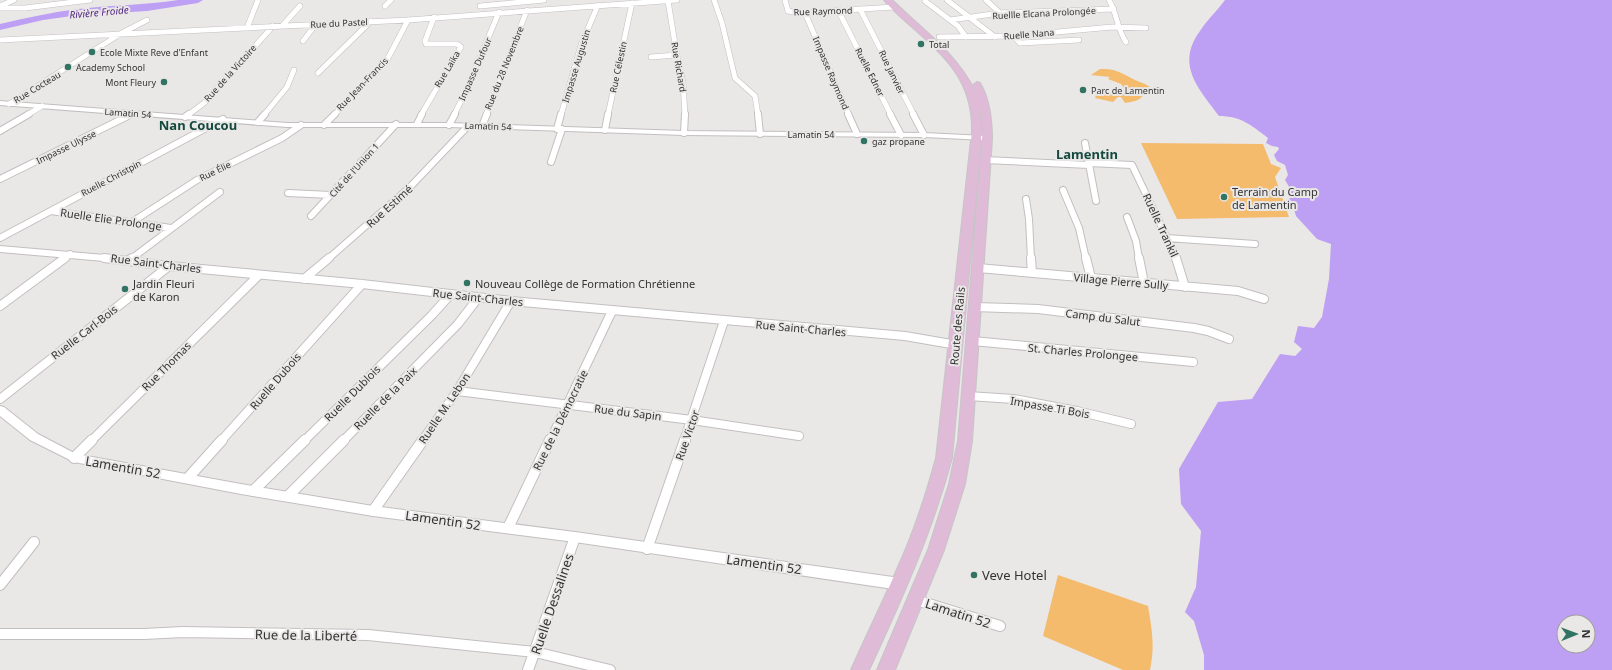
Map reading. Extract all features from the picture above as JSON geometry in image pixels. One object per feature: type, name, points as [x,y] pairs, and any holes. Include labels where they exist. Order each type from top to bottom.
[{"type":"main road","name":"Route des Rails","points":[[860,670],[900,584],[924,522],[944,455],[957,345],[961,274],[982,137],[987,118],[985,102],[977,85],[958,57],[939,37],[893,2]]},
{"type":"main road","name":"Route des Rails","points":[[886,670],[916,600],[945,523],[956,484],[965,441],[985,160],[976,108],[972,94],[964,78],[950,58],[893,2]]},
{"type":"street","points":[[0,7],[14,0]]},
{"type":"street","points":[[0,7],[26,8],[90,0]]},
{"type":"street","points":[[247,28],[258,0]]},
{"type":"street","points":[[385,6],[391,0]]},
{"type":"street","points":[[480,6],[544,0]]},
{"type":"street","name":"Rue du Pastel","points":[[0,40],[408,20],[499,12],[677,0]]},
{"type":"street","points":[[714,0],[722,23],[735,78],[755,96],[757,102],[760,134]]},
{"type":"street","name":"Rue Raymond","points":[[785,0],[788,11],[805,13],[860,9],[893,2]]},
{"type":"street","points":[[948,0],[995,37]]},
{"type":"street","points":[[986,0],[1000,13]]},
{"type":"street","points":[[1109,0],[1114,9],[1121,37],[1126,42]]},
{"type":"street","name":"Rue Richard","points":[[668,1],[683,82],[685,109],[684,133]]},
{"type":"street","points":[[925,1],[958,26],[966,36]]},
{"type":"street","name":"Rue Célestin","points":[[605,130],[632,3]]},
{"type":"street","name":"Impasse Augustin","points":[[551,162],[581,45],[598,5]]},
{"type":"street","points":[[282,26],[300,6]]},
{"type":"street","name":"Rue Janvier","points":[[860,9],[924,135]]},
{"type":"street","name":"Ruellle Elcana Prolongée","points":[[950,20],[1000,13],[1114,9]]},
{"type":"street","name":"Rue du 28 Novembre","points":[[482,126],[527,10]]},
{"type":"street","name":"Ruelle Edner","points":[[838,10],[901,135]]},
{"type":"street","name":"Impasse Dufour","points":[[449,125],[465,93],[499,12]]},
{"type":"street","name":"Impasse Raymond","points":[[805,13],[857,134]]},
{"type":"street","name":"Rue Laika","points":[[417,124],[427,103],[461,46],[457,44],[426,44],[425,41],[434,17]]},
{"type":"street","name":"Rue Cocteau","points":[[9,104],[120,34],[147,20]]},
{"type":"street","name":"Rue Jean-Francis","points":[[324,125],[388,58],[408,20]]},
{"type":"street","points":[[318,73],[371,21]]},
{"type":"street","points":[[303,41],[316,24]]},
{"type":"street","name":"Rue de la Victoire","points":[[185,118],[204,103],[273,26]]},
{"type":"street","name":"Ruelle Nana","points":[[939,37],[995,37],[1119,27],[1146,28]]},
{"type":"street","points":[[1013,36],[1020,43],[1079,40]]},
{"type":"street","points":[[651,57],[677,55]]},
{"type":"street","points":[[258,122],[275,104],[287,87],[294,70]]},
{"type":"street","name":"Lamatin 54","points":[[0,103],[287,125],[417,124],[684,133],[857,134],[982,137]]},
{"type":"street","points":[[0,131],[42,106]]},
{"type":"street","name":"Impasse Ulysse","points":[[0,180],[132,114]]},
{"type":"street","name":"Ruelle Christpin","points":[[0,238],[223,119]]},
{"type":"street","name":"Cité de l'Union 1","points":[[311,216],[396,124]]},
{"type":"street","name":"Rue Élie","points":[[132,222],[197,180],[277,141],[301,125]]},
{"type":"street","name":"Rue Estimé","points":[[304,279],[369,224],[429,170],[468,126]]},
{"type":"street","points":[[1085,143],[1096,201]]},
{"type":"street","points":[[985,160],[1089,164]]},
{"type":"street","name":"Ruelle Trankil","points":[[1089,164],[1132,165],[1178,261],[1185,287]]},
{"type":"street","points":[[1064,190],[1079,228],[1091,278]]},
{"type":"street","points":[[130,260],[220,192]]},
{"type":"street","points":[[288,193],[331,195]]},
{"type":"street","points":[[1026,199],[1029,219],[1032,273]]},
{"type":"street","name":"Ruelle Elie Prolonge","points":[[51,211],[171,228]]},
{"type":"street","points":[[1127,218],[1136,241],[1144,283]]},
{"type":"street","points":[[1166,238],[1255,244]]},
{"type":"street","name":"Rue Saint-Charles","points":[[0,249],[130,260],[169,266],[362,284],[450,295],[612,311],[905,336],[957,345]]},
{"type":"street","points":[[0,306],[70,254]]},
{"type":"street","name":"Ruelle Carl-Bois","points":[[0,399],[169,266]]},
{"type":"street","name":"Village Pierre Sully","points":[[978,268],[1238,291],[1264,299]]},
{"type":"street","name":"Rue Thomas","points":[[74,458],[259,275]]},
{"type":"street","name":"Ruelle Dubois","points":[[188,478],[362,284]]},
{"type":"street","name":"Ruelle Dublois","points":[[253,491],[432,315],[450,295]]},
{"type":"street","name":"Ruelle de la Paix","points":[[288,496],[458,324],[478,298]]},
{"type":"street","name":"Ruelle M. Lebon","points":[[373,511],[457,391],[511,301]]},
{"type":"street","name":"Camp du Salut","points":[[974,307],[1038,309],[1194,328],[1208,331],[1229,339]]},
{"type":"street","name":"Rue de la Démocratie","points":[[508,528],[612,311]]},
{"type":"street","name":"Rue Victor","points":[[647,549],[692,420],[724,321]]},
{"type":"street","name":"St. Charles Prolongee","points":[[973,341],[1193,362]]},
{"type":"street","name":"Rue du Sapin","points":[[457,391],[692,420],[799,436]]},
{"type":"street","name":"Impasse Ti Bois","points":[[968,396],[1014,399],[1077,411],[1131,424]]},
{"type":"street","name":"Lamentin 52","points":[[0,410],[34,437],[74,458],[253,491],[373,511],[575,537],[647,549],[900,584]]},
{"type":"street","name":"Ruelle Dessalines","points":[[528,670],[575,537]]},
{"type":"street","points":[[0,585],[34,542]]},
{"type":"street","name":"Lamatin 52","points":[[916,600],[1000,626]]},
{"type":"street","name":"Rue de la Liberté","points":[[0,634],[144,634],[183,632],[368,636],[535,652],[610,670]]},
{"type":"shaded area","points":[[1225,0],[1612,0],[1612,670],[1204,670],[1204,655],[1194,621],[1185,612],[1196,587],[1201,531],[1181,504],[1179,469],[1218,402],[1252,399],[1280,354],[1295,356],[1302,349],[1294,342],[1298,326],[1314,328],[1322,317],[1329,279],[1331,244],[1317,239],[1296,216],[1294,209],[1290,206],[1288,200],[1291,197],[1291,190],[1285,180],[1288,175],[1285,165],[1277,161],[1274,155],[1279,149],[1278,147],[1266,143],[1268,138],[1245,122],[1227,116],[1219,116],[1198,86],[1190,66],[1190,55],[1193,43],[1203,27]]},
{"type":"shaded area","points":[[1100,69],[1117,71],[1152,89],[1150,93],[1143,95],[1138,100],[1133,102],[1125,103],[1121,97],[1118,97],[1113,102],[1095,98],[1096,95],[1126,91],[1121,84],[1108,79],[1110,77],[1091,75]]},
{"type":"shaded area","name":"Terrain du Camp de Lamentin","points":[[1141,143],[1263,144],[1271,164],[1281,168],[1275,177],[1289,217],[1177,219]]},
{"type":"shaded area","points":[[1058,575],[1148,606],[1153,646],[1150,670],[1123,670],[1043,636]]},
{"type":"waterway","name":"Rivière Froide","points":[[0,27],[43,17],[79,12],[147,8],[198,0]]},
{"type":"place","name":"Total","points":[[921,44]]},
{"type":"place","name":"Ecole Mixte Reve d'Enfant","points":[[92,52]]},
{"type":"place","name":"Academy School","points":[[68,67]]},
{"type":"place","name":"Mont Fleury","points":[[164,82]]},
{"type":"place","name":"Parc de Lamentin","points":[[1083,90]]},
{"type":"place","name":"gaz propane","points":[[864,141]]},
{"type":"place","name":"Terrain du Camp de Lamentin","points":[[1224,197]]},
{"type":"place","name":"Nouveau Collège de Formation Chrétienne","points":[[467,283]]},
{"type":"place","name":"Jardin Fleuri de Karon","points":[[125,289]]},
{"type":"place","name":"Veve Hotel","points":[[974,575]]},
{"type":"district","name":"Nan Coucou","points":[[198,125]]},
{"type":"district","name":"Lamentin","points":[[1087,154]]}]
